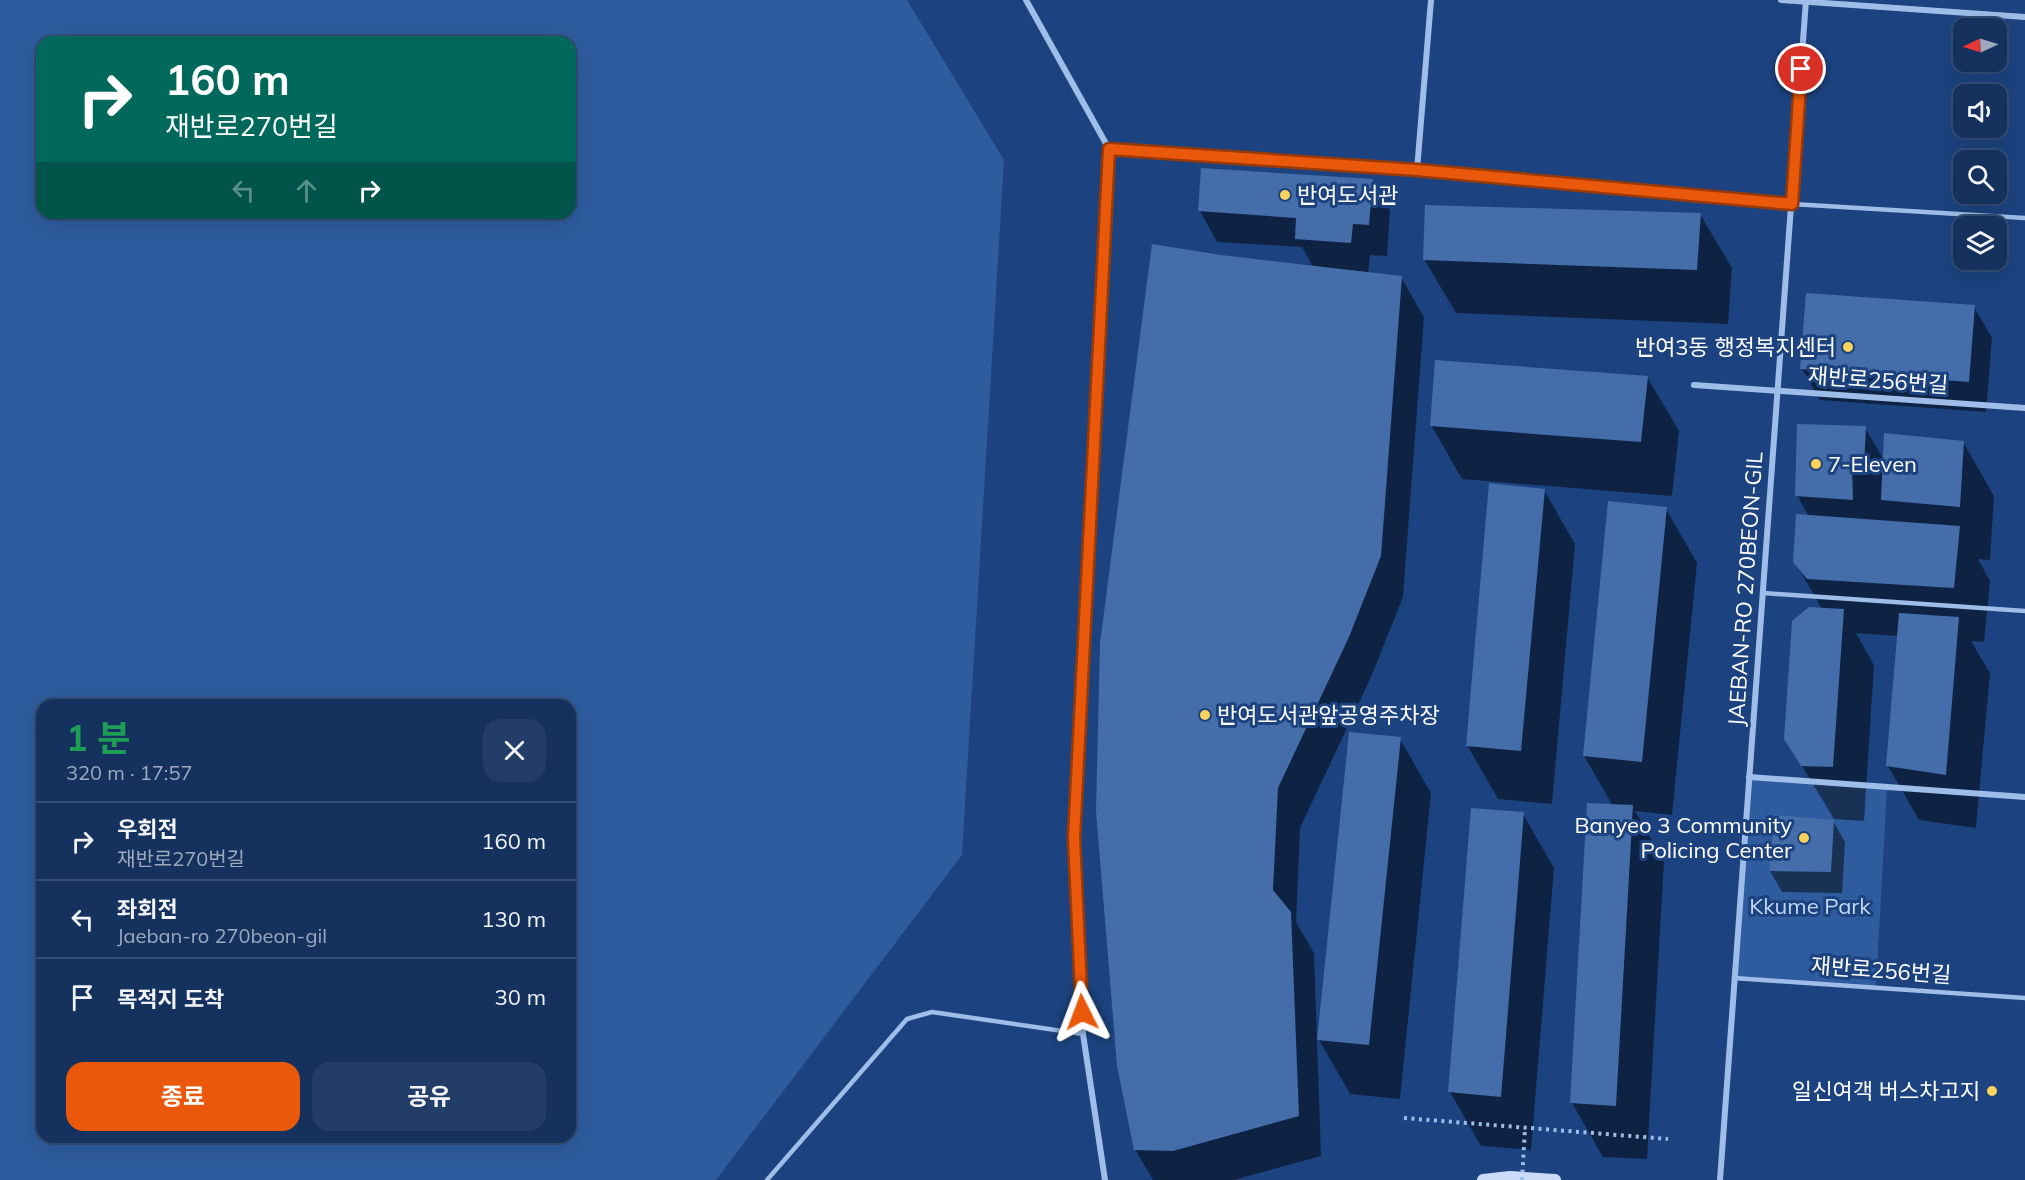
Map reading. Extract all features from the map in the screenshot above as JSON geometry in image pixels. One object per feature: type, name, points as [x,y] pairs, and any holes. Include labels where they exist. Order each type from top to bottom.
[{"type":"main road","points":[[1483,1180],[1510,1178],[1556,1180]]},
{"type":"street","points":[[1026,0],[1109,149],[1074,838],[1083,1034],[1105,1180]]},
{"type":"street","points":[[1417,170],[1431,0]]},
{"type":"street","points":[[1781,0],[2025,17]]},
{"type":"street","name":"JAEBAN-RO 270BEON-GIL","points":[[1720,1180],[1806,1]]},
{"type":"street","points":[[1109,149],[1417,170],[1792,204]]},
{"type":"street","name":"재반로256번길","points":[[1694,385],[2025,408]]},
{"type":"street","points":[[1749,777],[2025,796]]},
{"type":"lane","points":[[1792,204],[2025,218]]},
{"type":"lane","points":[[1763,593],[2025,611]]},
{"type":"lane","name":"재반로256번길","points":[[1734,978],[2025,998]]},
{"type":"lane","points":[[767,1180],[907,1019],[932,1012],[1083,1034]]},
{"type":"path","points":[[1404,1118],[1668,1139]]},
{"type":"path","points":[[1522,1180],[1525,1129]]},
{"type":"green space","points":[[0,0],[907,0],[1004,160],[962,855],[716,1180],[0,1180]]},
{"type":"green space","name":"Kkume Park","points":[[1749,777],[1887,787],[1876,987],[1734,978]]},
{"type":"building","name":"반여도서관","points":[[1201,168],[1373,179],[1369,225],[1353,224],[1351,243],[1295,239],[1296,218],[1198,211]]},
{"type":"building","points":[[1425,205],[1701,213],[1697,270],[1423,260]]},
{"type":"building","name":"반여도서관앞공영주차장","points":[[1152,244],[1221,255],[1402,276],[1381,556],[1349,637],[1278,788],[1273,890],[1291,912],[1299,1116],[1173,1151],[1134,1150],[1117,1066],[1096,811],[1100,643]]},
{"type":"building","points":[[1806,293],[1975,305],[1969,382],[1800,369]]},
{"type":"building","points":[[1435,360],[1648,376],[1641,442],[1430,426]]},
{"type":"building","points":[[1797,424],[1866,426],[1864,467],[1852,468],[1853,500],[1795,496]]},
{"type":"building","points":[[1884,433],[1964,441],[1960,507],[1881,500]]},
{"type":"building","points":[[1489,483],[1545,489],[1521,751],[1466,746]]},
{"type":"building","points":[[1608,501],[1667,507],[1642,762],[1583,756]]},
{"type":"building","points":[[1796,514],[1960,526],[1954,588],[1807,579],[1793,562]]},
{"type":"building","points":[[1809,607],[1844,609],[1833,767],[1801,766],[1784,739],[1792,621]]},
{"type":"building","points":[[1899,613],[1959,617],[1946,775],[1886,766]]},
{"type":"building","points":[[1349,732],[1401,737],[1369,1045],[1317,1040]]},
{"type":"building","points":[[1587,803],[1633,805],[1616,1106],[1570,1103]]},
{"type":"building","points":[[1471,808],[1524,812],[1501,1097],[1448,1092]]},
{"type":"building","points":[[1775,815],[1834,820],[1831,872],[1769,871]]},
{"type":"place","name":"반여도서관","points":[[1285,195]]},
{"type":"place","name":"반여3동 행정복지센터","points":[[1848,347]]},
{"type":"place","name":"7-Eleven","points":[[1816,464]]},
{"type":"place","name":"반여도서관앞공영주차장","points":[[1205,715]]},
{"type":"place","name":"Banyeo 3 Community Policing Center","points":[[1804,838]]},
{"type":"place","name":"일신여객 버스차고지","points":[[1992,1091]]},
{"type":"route","points":[[1082,1012],[1074,838],[1109,149],[1417,170],[1792,204],[1801,69]]}]
